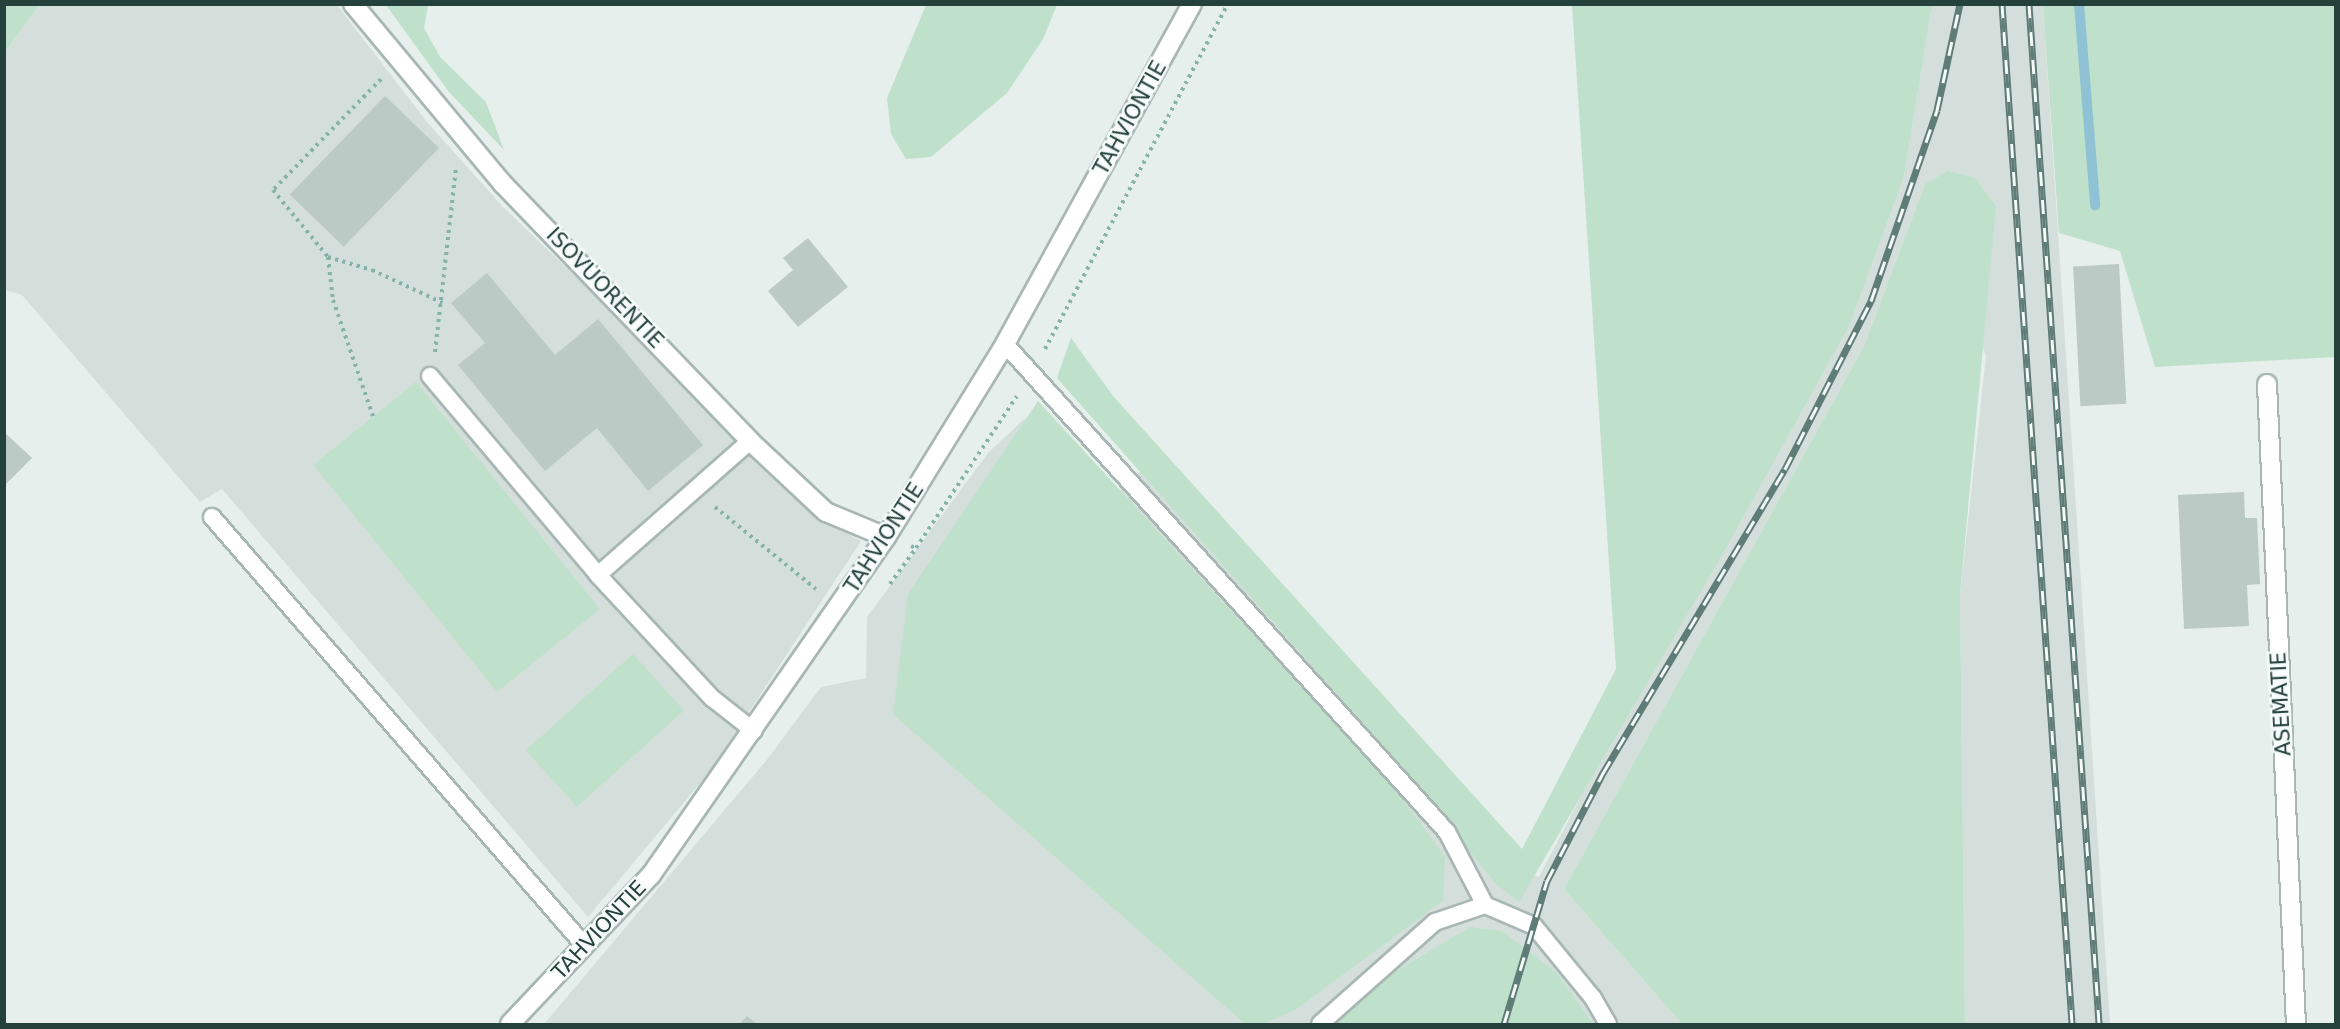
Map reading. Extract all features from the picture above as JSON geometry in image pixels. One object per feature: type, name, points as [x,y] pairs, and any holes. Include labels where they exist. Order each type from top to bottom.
[{"type":"street","name":"ISOVUORENTIE","points":[[352,4],[456,132],[750,441],[826,512],[886,537]]},
{"type":"street","name":"TAHVIONTIE","points":[[510,1024],[651,875],[754,731],[886,537],[1005,344],[1192,4]]},
{"type":"street","name":"ASEMATIE","points":[[2267,384],[2296,1024]]},
{"type":"lane","points":[[1005,344],[1448,832],[1485,905],[1534,926],[1593,998],[1608,1024]]},
{"type":"lane","points":[[430,376],[598,575],[712,698],[754,731]]},
{"type":"lane","points":[[598,575],[750,441]]},
{"type":"lane","points":[[212,517],[584,945]]},
{"type":"lane","points":[[1320,1024],[1435,922],[1485,905]]},
{"type":"path","points":[[888,586],[1032,375],[1228,4]]},
{"type":"path","points":[[373,416],[333,300],[328,257],[273,189],[397,62]]},
{"type":"path","points":[[430,376],[442,303],[456,132]]},
{"type":"path","points":[[328,257],[372,270],[442,303]]},
{"type":"path","points":[[696,491],[838,608]]},
{"type":"path","points":[[886,537],[916,548]]},
{"type":"shaded area","points":[[39,5],[337,5],[427,122],[503,207],[618,317],[759,466],[808,511],[861,541],[711,770],[588,917],[222,489],[200,502],[22,295],[5,290],[5,52]]},
{"type":"shaded area","points":[[1932,5],[2043,5],[2110,1024],[1965,1024],[1960,595],[1986,356],[1925,184],[1864,346],[1564,889],[1682,1024],[544,1024],[766,761],[821,687],[866,678],[867,617],[988,453],[1024,419],[1040,425],[1108,502],[1149,463],[1491,853],[1539,877],[1904,176]]},
{"type":"green space","points":[[4,5],[39,5],[5,52]]},
{"type":"green space","points":[[386,5],[428,5],[424,28],[440,57],[486,102],[504,150],[449,92]]},
{"type":"green space","points":[[926,5],[1057,5],[1043,39],[1007,93],[931,157],[906,159],[891,134],[887,98]]},
{"type":"green space","points":[[1572,5],[1932,5],[1904,176],[1849,326],[1722,555],[1519,902],[1496,884],[1416,783],[1057,378],[1071,338],[1113,396],[1522,849],[1616,669]]},
{"type":"green space","points":[[2043,5],[2335,5],[2335,357],[2155,367],[2120,251],[2059,233]]},
{"type":"green space","points":[[1948,171],[1975,178],[1996,206],[1960,595],[1965,1024],[1682,1024],[1564,889],[1864,346],[1925,184]]},
{"type":"green space","points":[[416,382],[600,609],[497,692],[313,465]]},
{"type":"green space","points":[[1038,401],[1398,793],[1445,857],[1443,901],[1295,1010],[1263,1024],[1245,1024],[893,714],[908,594]]},
{"type":"green space","points":[[633,654],[684,710],[577,807],[526,750]]},
{"type":"green space","points":[[1470,927],[1502,931],[1556,972],[1593,1024],[1335,1024],[1395,972]]},
{"type":"building","points":[[385,96],[439,148],[344,247],[290,195]]},
{"type":"building","points":[[808,238],[848,287],[798,327],[768,291],[793,270],[783,258]]},
{"type":"building","points":[[2119,264],[2126,404],[2080,406],[2073,266]]},
{"type":"building","points":[[487,273],[555,355],[598,319],[703,445],[648,491],[597,428],[545,471],[458,365],[485,343],[451,303]]},
{"type":"building","points":[[4,432],[32,458],[4,486]]},
{"type":"building","points":[[2244,492],[2245,518],[2257,518],[2260,584],[2247,585],[2249,626],[2184,629],[2178,495]]},
{"type":"building","points":[[747,1016],[757,1024],[740,1024]]},
{"type":"waterway","points":[[2079,4],[2095,205]]},
{"type":"railway","points":[[1504,1024],[1547,881],[1603,773],[1785,469],[1871,301],[1937,110],[1960,4]]},
{"type":"railway","points":[[2002,4],[2072,1024]]},
{"type":"railway","points":[[2029,4],[2099,1024]]}]
